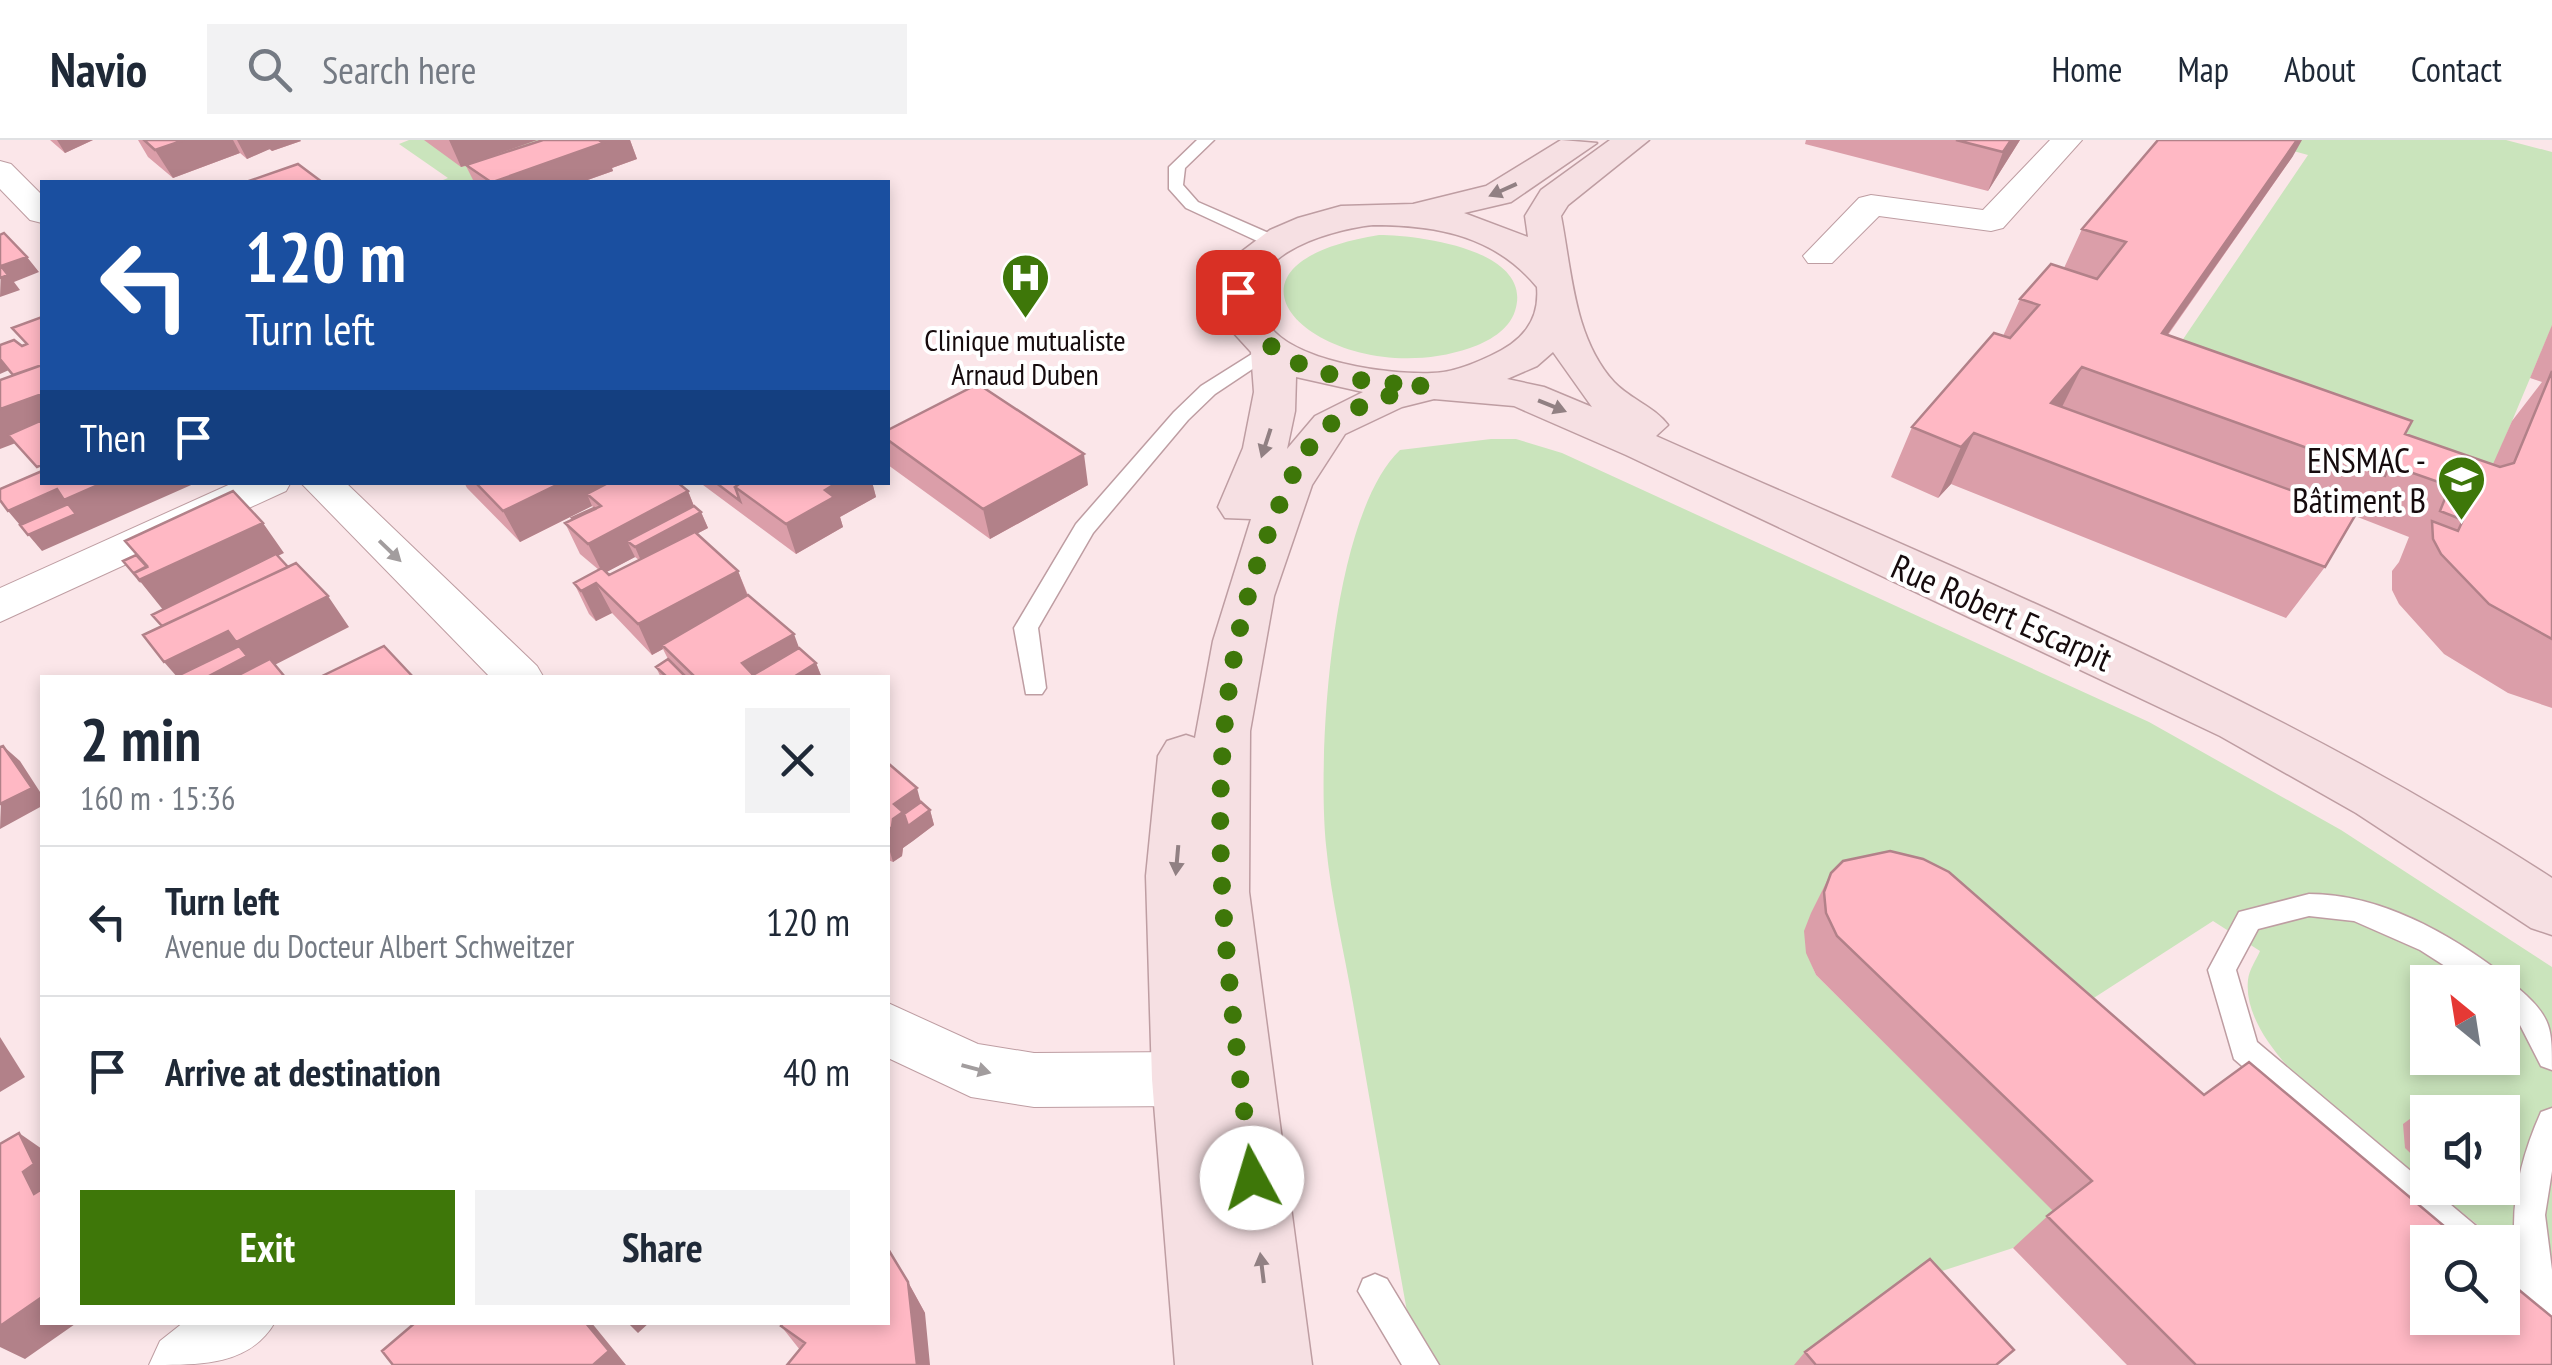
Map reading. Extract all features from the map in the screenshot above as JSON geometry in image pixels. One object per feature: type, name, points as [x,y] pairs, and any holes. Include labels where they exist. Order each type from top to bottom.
[{"type":"main road","points":[[1411,214],[1498,194],[1584,140]]},
{"type":"main road","points":[[1274,1365],[1218,872],[1218,781],[1226,699],[1239,625],[1259,559],[1307,449],[1332,424],[1359,406],[1423,385],[1473,378],[1515,362],[1544,340],[1555,298],[1542,216],[1554,198],[1632,140]]},
{"type":"main road","points":[[1423,385],[1366,382],[1330,374],[1271,348],[1246,321],[1238,292],[1248,265],[1274,242],[1312,224],[1360,215],[1411,214],[1457,221],[1499,236],[1532,256],[1555,298]]},
{"type":"main road","name":"Rue Robert Escarpit","points":[[1555,298],[1576,362],[1600,394],[1638,422],[2128,634],[2226,682],[2350,748],[2552,870]]},
{"type":"main road","points":[[1212,1365],[1185,1079],[1176,876],[1194,665],[1222,552],[1268,442],[1279,390],[1271,348]]},
{"type":"main road","name":"Rue Robert Escarpit","points":[[1423,385],[1520,393],[2192,698],[2426,828],[2552,910]]},
{"type":"street","points":[[1820,256],[1872,205],[1991,221],[2067,140]]},
{"type":"street","points":[[0,171],[40,211]]},
{"type":"street","points":[[6,220],[40,211]]},
{"type":"street","points":[[0,606],[265,485]]},
{"type":"street","points":[[323,485],[517,675]]},
{"type":"street","points":[[890,1031],[971,1070],[1034,1080],[1185,1079]]},
{"type":"street","points":[[184,1365],[237,1325]]},
{"type":"lane","points":[[1206,140],[1177,167],[1175,186],[1192,205],[1274,242]]},
{"type":"lane","points":[[1034,688],[1026,628],[1084,530],[1180,416],[1208,390],[1271,348]]},
{"type":"lane","points":[[2450,1225],[2244,1050],[2222,970],[2249,920],[2312,904],[2394,921],[2471,965]]},
{"type":"lane","points":[[2520,1007],[2530,1016],[2552,1057]]},
{"type":"lane","points":[[2550,1310],[2529,1258],[2529,1200],[2552,1122]]},
{"type":"lane","points":[[2520,1285],[2550,1310]]},
{"type":"lane","points":[[1374,1291],[1422,1365]]},
{"type":"green space","points":[[409,140],[585,140],[476,180],[443,180],[448,178],[399,144]]},
{"type":"green space","points":[[2253,140],[2506,140],[2552,152],[2552,326],[2478,502],[2150,388],[2308,155]]},
{"type":"green space","points":[[1379,235],[1444,243],[1491,260],[1507,273],[1516,290],[1512,318],[1497,334],[1477,345],[1419,358],[1370,355],[1329,341],[1299,321],[1284,297],[1290,273],[1320,251]]},
{"type":"green space","points":[[1516,439],[1562,453],[2149,722],[2341,830],[2552,967],[2552,1285],[2520,1259],[2520,1225],[2478,1225],[2453,1205],[2520,1205],[2520,1095],[2410,1095],[2410,1171],[2315,1094],[2265,1038],[2251,1009],[2248,980],[2260,951],[2213,921],[2055,1023],[1823,901],[1810,919],[1806,936],[1816,975],[2057,1214],[2013,1248],[1908,1282],[1798,1365],[1440,1365],[1408,1317],[1326,845],[1324,753],[1334,637],[1358,526],[1377,482],[1400,450]]},
{"type":"building","points":[[144,140],[184,140],[155,150]]},
{"type":"building","points":[[543,140],[603,140],[499,180],[488,180],[466,165]]},
{"type":"building","points":[[1956,140],[2011,140],[2003,152]]},
{"type":"building","points":[[2158,140],[2297,140],[2162,333],[2412,421],[2405,434],[2500,467],[2514,463],[2552,371],[2552,639],[2489,604],[2441,554],[2433,539],[2432,521],[2458,531],[2463,520],[2440,511],[2450,486],[2390,465],[2385,476],[2082,367],[2051,403],[2356,514],[2325,567],[1974,433],[1961,447],[1912,427],[1994,333],[2010,338],[2039,305],[2020,299],[2051,264],[2097,279],[2126,242],[2082,229]]},
{"type":"building","points":[[298,164],[319,180],[252,180]]},
{"type":"building","points":[[4,233],[27,257],[1,266],[8,275],[0,278],[0,235]]},
{"type":"building","points":[[40,318],[40,366],[13,375],[0,359],[0,345],[14,340],[22,346],[27,344],[12,328]]},
{"type":"building","points":[[40,366],[40,395],[0,409],[0,380]]},
{"type":"building","points":[[978,384],[1084,454],[983,509],[890,441],[890,429]]},
{"type":"building","points":[[40,421],[40,466],[37,467],[8,435]]},
{"type":"building","points":[[40,472],[40,485],[98,485],[64,500],[57,489],[8,511],[0,500],[0,489]]},
{"type":"building","points":[[478,485],[557,485],[503,511]]},
{"type":"building","points":[[604,485],[681,485],[688,491],[588,544],[565,523],[601,506],[587,494]]},
{"type":"building","points":[[719,485],[738,485],[735,487],[740,501]]},
{"type":"building","points":[[833,485],[825,490],[834,497],[786,524],[735,487]]},
{"type":"building","points":[[233,491],[263,523],[139,580],[134,573],[147,566],[125,541]]},
{"type":"building","points":[[68,504],[76,514],[28,535],[20,525]]},
{"type":"building","points":[[694,506],[701,512],[635,547],[627,541]]},
{"type":"building","points":[[695,532],[738,571],[638,624],[596,583],[581,591],[574,583],[602,568],[609,575]]},
{"type":"building","points":[[276,554],[288,567],[162,626],[152,615]]},
{"type":"building","points":[[136,555],[147,567],[134,573],[141,582],[123,561]]},
{"type":"building","points":[[296,563],[328,596],[236,642],[228,631],[164,662],[143,635]]},
{"type":"building","points":[[748,595],[794,634],[742,663],[753,675],[693,675],[662,645]]},
{"type":"building","points":[[239,646],[247,656],[211,675],[179,675]]},
{"type":"building","points":[[384,646],[411,675],[324,675]]},
{"type":"building","points":[[799,648],[816,663],[797,675],[753,675]]},
{"type":"building","points":[[270,659],[283,675],[239,675]]},
{"type":"building","points":[[668,659],[684,675],[665,675],[656,667]]},
{"type":"building","points":[[0,747],[32,788],[0,804]]},
{"type":"building","points":[[890,765],[917,788],[894,804],[903,812],[893,819],[892,827]]},
{"type":"building","points":[[921,802],[930,810],[908,826],[904,814]]},
{"type":"building","points":[[1890,851],[1923,859],[1949,872],[2204,1095],[2249,1062],[2410,1197],[2410,1205],[2419,1205],[2443,1225],[2410,1225],[2410,1335],[2520,1335],[2520,1291],[2552,1317],[2552,1365],[2196,1365],[2047,1216],[2092,1181],[1837,936],[1826,913],[1824,892],[1831,873],[1843,861]]},
{"type":"building","points":[[19,1133],[34,1164],[23,1172],[34,1194],[40,1190],[40,1298],[0,1326],[0,1144]]},
{"type":"building","points":[[890,1252],[908,1282],[917,1365],[787,1365],[805,1343],[781,1326],[890,1325]]},
{"type":"building","points":[[1930,1259],[2014,1350],[1996,1365],[1816,1365],[1805,1352]]},
{"type":"building","points":[[412,1325],[587,1325],[609,1351],[593,1365],[393,1365],[382,1351]]},
{"type":"place","name":"Clinique mutualiste Arnaud Duben","points":[[1025,320]]},
{"type":"place","name":"ENSMAC - Bâtiment B","points":[[2461,522]]},
{"type":"route","points":[[1238,292],[1246,321],[1271,348],[1313,370],[1366,382],[1423,385],[1359,406],[1332,424],[1307,449],[1270,530],[1239,625],[1226,699],[1218,781],[1218,872],[1252,1178]]}]
